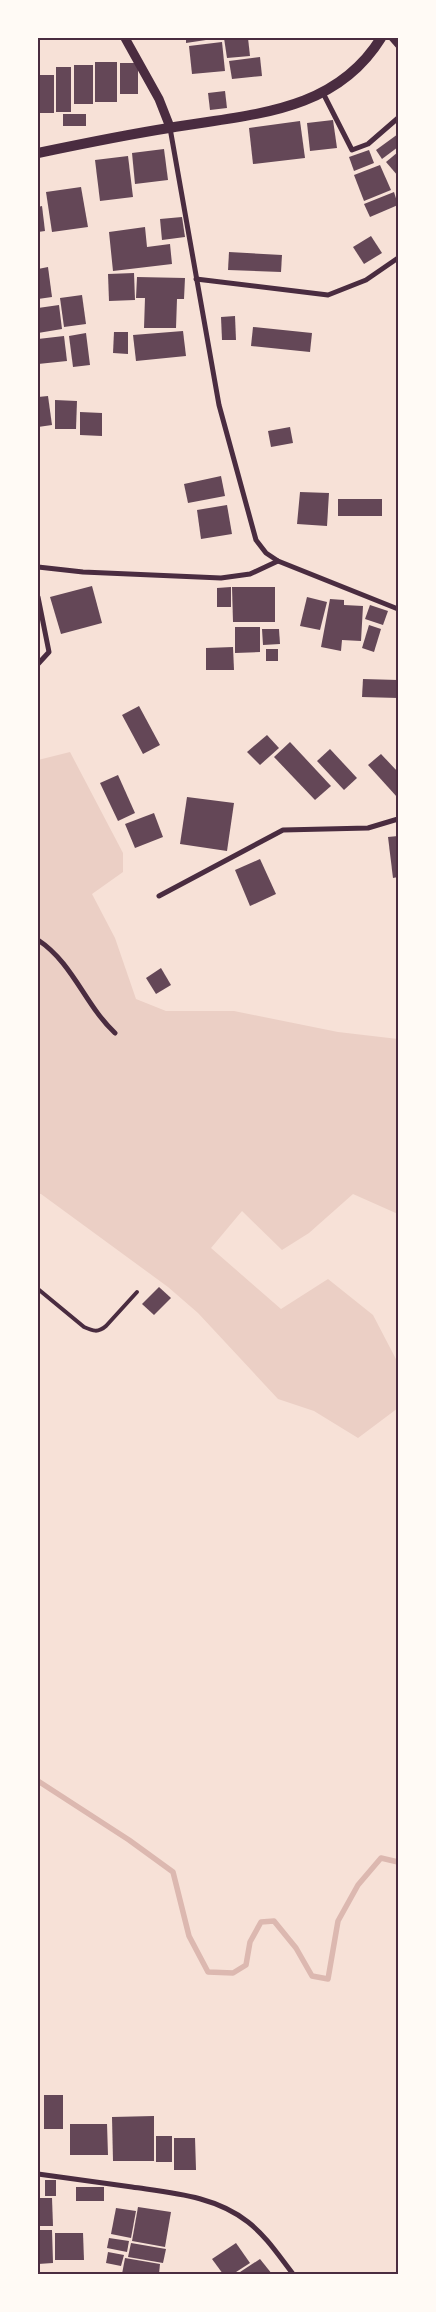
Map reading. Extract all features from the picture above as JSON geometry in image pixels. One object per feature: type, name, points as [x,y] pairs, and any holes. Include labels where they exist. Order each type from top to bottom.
[{"type":"main road","points":[[38,153],[170,127],[280,109],[323,93],[350,75],[365,61],[381,38]]},
{"type":"street","points":[[125,38],[159,100],[170,127],[219,405],[256,540],[266,553],[278,560],[398,609]]},
{"type":"street","points":[[390,38],[398,46]]},
{"type":"street","points":[[323,93],[352,150],[368,144],[398,118]]},
{"type":"street","points":[[196,279],[328,295],[366,280],[398,258]]},
{"type":"street","points":[[38,567],[83,572],[222,578],[250,574],[278,560]]},
{"type":"street","points":[[38,597],[49,652],[38,664]]},
{"type":"street","points":[[159,896],[283,830],[368,828],[398,819]]},
{"type":"street","points":[[38,940],[51,950],[71,972],[102,1021],[115,1033]]},
{"type":"street","points":[[38,2174],[202,2198],[234,2212],[261,2234],[293,2274]]},
{"type":"lane","points":[[38,1289],[84,1327],[92,1331],[100,1331],[106,1326],[137,1292]]},
{"type":"shaded area","points":[[70,752],[123,853],[123,872],[92,894],[115,938],[136,999],[166,1011],[234,1011],[338,1032],[398,1039],[398,1214],[353,1194],[309,1233],[282,1250],[242,1211],[211,1248],[281,1309],[328,1279],[373,1315],[398,1363],[398,1408],[358,1438],[314,1411],[278,1399],[198,1313],[168,1287],[41,1194],[38,1194],[38,760]]},
{"type":"building","points":[[186,38],[206,38],[206,40],[186,43]]},
{"type":"building","points":[[224,38],[248,38],[250,56],[227,58]]},
{"type":"building","points":[[222,42],[225,71],[192,74],[189,46]]},
{"type":"building","points":[[260,57],[262,76],[232,79],[229,61]]},
{"type":"building","points":[[95,62],[117,62],[117,102],[95,102]]},
{"type":"building","points":[[120,63],[138,63],[138,94],[120,94]]},
{"type":"building","points":[[74,65],[93,65],[93,104],[74,104]]},
{"type":"building","points":[[56,67],[71,67],[71,112],[56,112]]},
{"type":"building","points":[[38,75],[54,75],[54,113],[38,113]]},
{"type":"building","points":[[225,91],[227,108],[210,110],[208,93]]},
{"type":"building","points":[[63,114],[86,114],[86,126],[63,126]]},
{"type":"building","points":[[333,120],[337,148],[310,151],[307,123]]},
{"type":"building","points":[[300,121],[305,158],[253,164],[249,128]]},
{"type":"building","points":[[398,134],[398,147],[382,159],[376,150]]},
{"type":"building","points":[[164,149],[168,180],[135,184],[132,153]]},
{"type":"building","points":[[369,150],[374,163],[354,171],[349,157]]},
{"type":"building","points":[[398,152],[398,176],[386,162]]},
{"type":"building","points":[[128,156],[133,197],[100,201],[95,160]]},
{"type":"building","points":[[380,165],[391,190],[364,201],[354,175]]},
{"type":"building","points":[[81,187],[88,227],[52,232],[46,192]]},
{"type":"building","points":[[394,192],[398,205],[370,217],[364,204]]},
{"type":"building","points":[[42,206],[45,231],[38,232],[38,207]]},
{"type":"building","points":[[182,217],[185,237],[162,240],[160,219]]},
{"type":"building","points":[[145,227],[147,247],[170,244],[172,264],[113,271],[109,232]]},
{"type":"building","points":[[371,236],[382,253],[364,264],[353,247]]},
{"type":"building","points":[[229,252],[282,255],[281,272],[228,270]]},
{"type":"building","points":[[48,267],[52,297],[38,299],[38,269]]},
{"type":"building","points":[[134,273],[135,300],[109,301],[108,274]]},
{"type":"building","points":[[137,277],[185,278],[184,299],[177,299],[176,328],[144,328],[145,298],[136,298]]},
{"type":"building","points":[[82,295],[86,324],[64,327],[60,298]]},
{"type":"building","points":[[59,305],[62,329],[38,333],[38,308]]},
{"type":"building","points":[[235,316],[236,340],[222,340],[221,317]]},
{"type":"building","points":[[253,327],[312,333],[310,352],[251,346]]},
{"type":"building","points":[[183,331],[186,356],[136,361],[133,335]]},
{"type":"building","points":[[114,332],[128,332],[128,354],[113,353]]},
{"type":"building","points":[[86,333],[90,365],[73,367],[69,336]]},
{"type":"building","points":[[64,336],[67,361],[38,364],[38,339]]},
{"type":"building","points":[[48,396],[52,425],[38,427],[38,397]]},
{"type":"building","points":[[55,400],[77,401],[76,429],[55,429]]},
{"type":"building","points":[[80,412],[102,413],[102,436],[80,435]]},
{"type":"building","points":[[290,427],[293,443],[271,447],[268,431]]},
{"type":"building","points":[[221,476],[225,496],[188,503],[184,484]]},
{"type":"building","points":[[300,492],[329,493],[327,526],[297,524]]},
{"type":"building","points":[[338,499],[382,499],[382,516],[338,516]]},
{"type":"building","points":[[227,505],[232,534],[201,539],[197,510]]},
{"type":"building","points":[[92,586],[102,623],[61,634],[50,597]]},
{"type":"building","points":[[231,587],[231,607],[217,607],[217,588]]},
{"type":"building","points":[[232,587],[275,587],[275,622],[233,622]]},
{"type":"building","points":[[307,597],[327,602],[320,630],[300,626]]},
{"type":"building","points":[[330,599],[344,600],[344,605],[363,606],[361,641],[342,640],[341,651],[321,647]]},
{"type":"building","points":[[370,605],[388,611],[383,625],[365,619]]},
{"type":"building","points":[[369,625],[381,629],[374,652],[362,648]]},
{"type":"building","points":[[235,627],[260,627],[260,652],[235,653]]},
{"type":"building","points":[[262,629],[279,629],[280,644],[263,645]]},
{"type":"building","points":[[233,647],[234,670],[206,670],[206,648]]},
{"type":"building","points":[[266,649],[278,649],[278,661],[266,661]]},
{"type":"building","points":[[363,679],[398,680],[398,698],[362,697]]},
{"type":"building","points":[[139,706],[160,745],[143,754],[122,715]]},
{"type":"building","points":[[267,735],[279,748],[260,765],[247,752]]},
{"type":"building","points":[[290,742],[331,786],[315,800],[274,757]]},
{"type":"building","points":[[330,749],[357,778],[344,790],[317,761]]},
{"type":"building","points":[[381,754],[398,772],[397,797],[368,765]]},
{"type":"building","points":[[118,775],[135,813],[118,821],[100,783]]},
{"type":"building","points":[[187,797],[234,803],[227,851],[180,844]]},
{"type":"building","points":[[154,813],[163,837],[135,848],[125,824]]},
{"type":"building","points":[[398,836],[398,877],[393,878],[388,837]]},
{"type":"building","points":[[260,859],[276,894],[250,906],[235,870]]},
{"type":"building","points":[[161,968],[171,985],[156,994],[146,978]]},
{"type":"building","points":[[159,1287],[171,1298],[154,1315],[142,1304]]},
{"type":"building","points":[[44,2095],[63,2095],[63,2129],[44,2129]]},
{"type":"building","points":[[154,2116],[154,2161],[113,2161],[112,2117]]},
{"type":"building","points":[[70,2124],[107,2124],[108,2155],[70,2155]]},
{"type":"building","points":[[156,2136],[172,2136],[172,2162],[156,2162]]},
{"type":"building","points":[[174,2138],[195,2138],[196,2170],[174,2170]]},
{"type":"building","points":[[45,2180],[56,2180],[56,2196],[45,2196]]},
{"type":"building","points":[[76,2187],[104,2187],[104,2201],[76,2201]]},
{"type":"building","points":[[38,2198],[52,2198],[53,2226],[38,2226]]},
{"type":"building","points":[[138,2207],[171,2212],[165,2247],[132,2241]]},
{"type":"building","points":[[116,2208],[136,2211],[131,2238],[111,2234]]},
{"type":"building","points":[[38,2230],[52,2230],[53,2263],[38,2264]]},
{"type":"building","points":[[55,2233],[83,2233],[84,2260],[55,2260]]},
{"type":"building","points":[[109,2238],[129,2241],[127,2252],[107,2248]]},
{"type":"building","points":[[131,2243],[166,2249],[163,2263],[128,2257]]},
{"type":"building","points":[[236,2243],[250,2263],[233,2274],[223,2274],[212,2259]]},
{"type":"building","points":[[108,2252],[124,2255],[121,2266],[106,2263]]},
{"type":"building","points":[[125,2258],[160,2264],[159,2274],[122,2274]]},
{"type":"building","points":[[260,2259],[272,2274],[237,2274]]},
{"type":"waterway","points":[[38,1781],[129,1840],[173,1872],[189,1936],[208,1972],[233,1973],[246,1965],[250,1942],[261,1922],[274,1921],[296,1948],[312,1976],[328,1979],[338,1921],[358,1885],[381,1858],[398,1862]]}]
